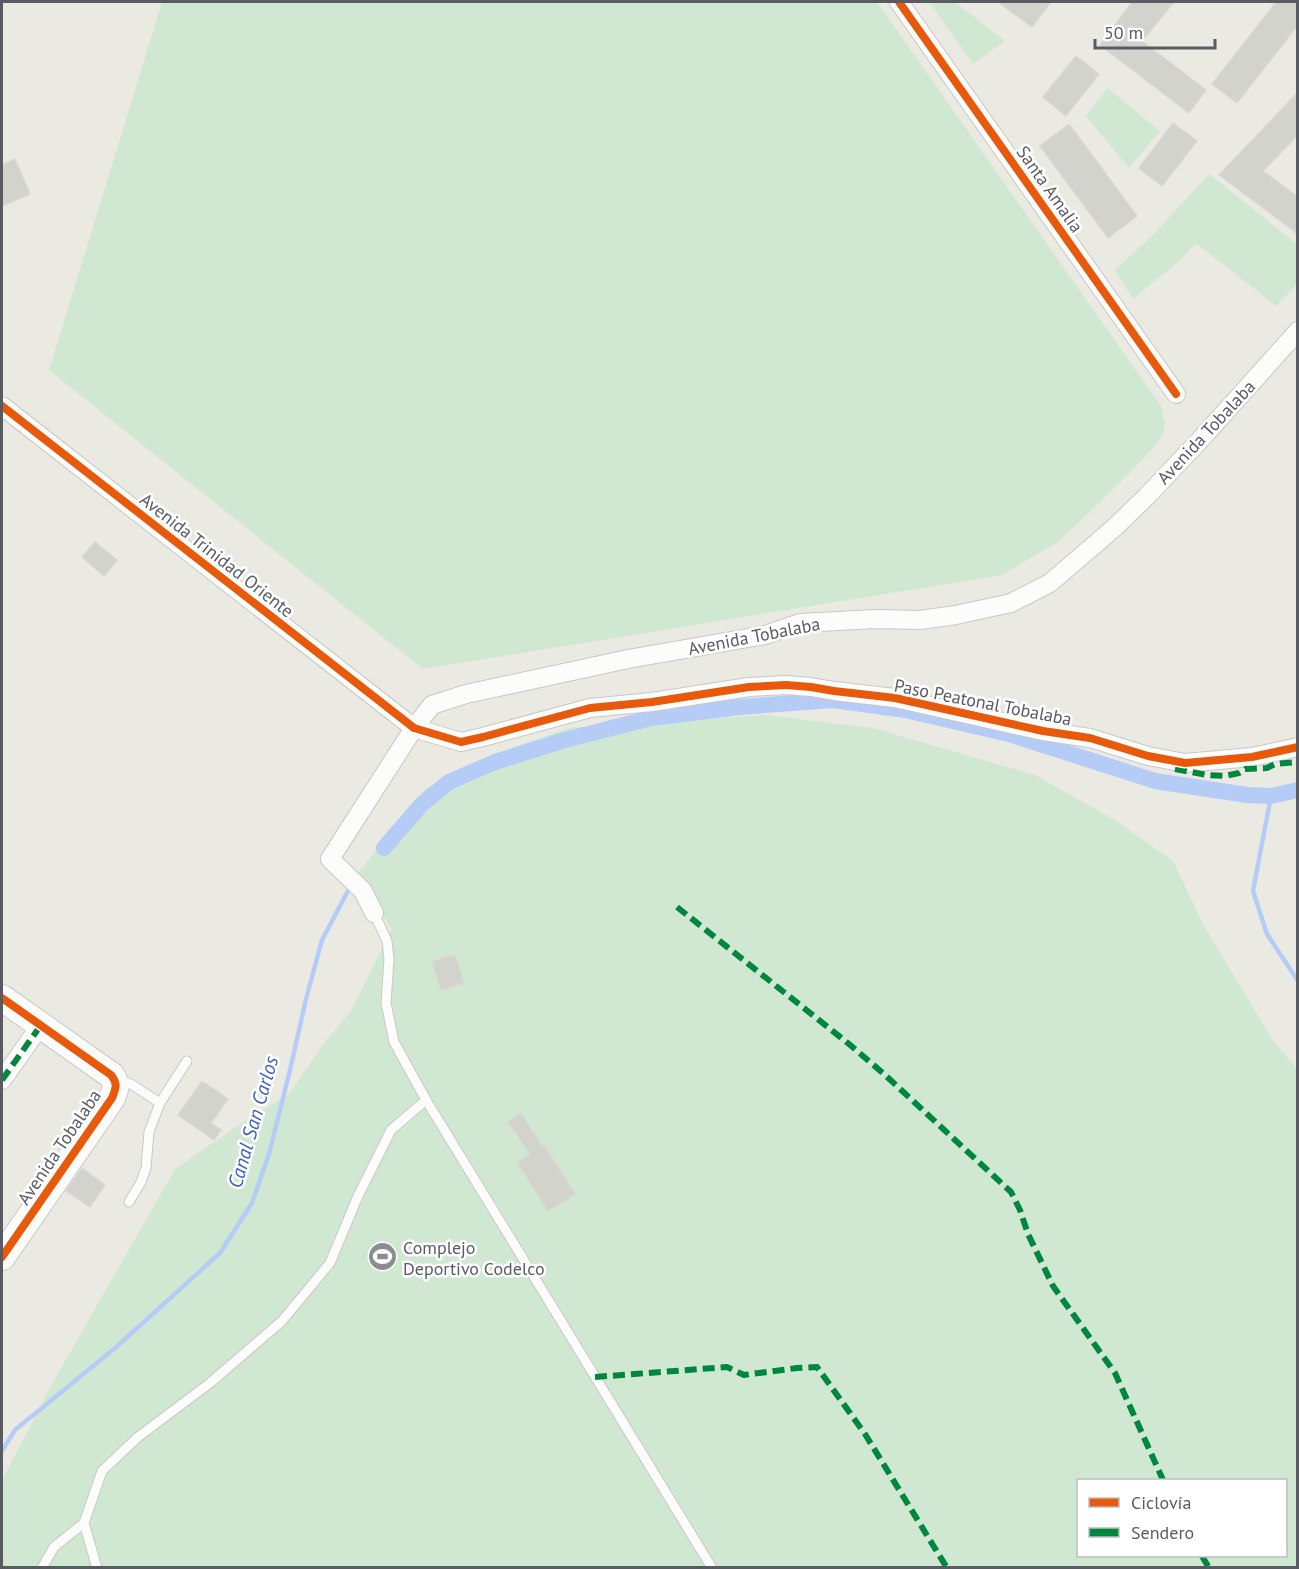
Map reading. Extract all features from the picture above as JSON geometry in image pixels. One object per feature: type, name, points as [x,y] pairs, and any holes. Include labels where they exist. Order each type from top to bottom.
[{"type":"street","name":"Santa Amalia","points":[[899,2],[1176,394]]},
{"type":"street","name":"Avenida Tobalaba","points":[[374,913],[363,891],[330,859],[414,728],[432,705],[466,694],[628,659],[765,635],[800,623],[876,619],[920,620],[1011,603],[1050,583],[1114,528],[1200,440],[1298,332]]},
{"type":"street","name":"Avenida Trinidad Oriente","points":[[2,406],[414,728]]},
{"type":"street","name":"Paso Peatonal Tobalaba","points":[[414,728],[461,742],[590,708],[652,702],[749,687],[786,685],[895,698],[1043,731],[1090,738],[1148,756],[1185,764],[1252,757],[1298,747]]},
{"type":"street","points":[[2,998],[111,1075],[116,1081]]},
{"type":"street","points":[[2,1080],[41,1025]]},
{"type":"street","name":"Avenida Tobalaba","points":[[2,1257],[112,1098],[116,1089],[116,1081]]},
{"type":"lane","points":[[374,913],[387,941],[389,959],[386,1003],[394,1042],[426,1100],[712,1568]]},
{"type":"lane","points":[[129,1202],[146,1168],[149,1132],[160,1103],[187,1061]]},
{"type":"lane","points":[[116,1081],[131,1084],[160,1103]]},
{"type":"lane","points":[[42,1568],[54,1547],[84,1523],[102,1471],[138,1437],[210,1383],[282,1321],[330,1263],[358,1196],[391,1130],[426,1100]]},
{"type":"lane","points":[[84,1523],[97,1568]]},
{"type":"green space","points":[[162,2],[877,2],[1161,406],[1165,422],[1163,434],[1124,479],[1058,542],[1002,575],[423,669],[49,370]]},
{"type":"green space","points":[[929,2],[955,2],[1005,41],[973,64]]},
{"type":"green space","points":[[1107,88],[1160,131],[1129,168],[1086,116]]},
{"type":"green space","points":[[1209,174],[1297,244],[1297,284],[1276,306],[1196,243],[1178,262],[1133,299],[1115,270],[1154,234]]},
{"type":"green space","points":[[766,715],[873,728],[1035,775],[1115,820],[1173,861],[1204,926],[1274,1042],[1297,1069],[1297,1567],[2,1568],[2,1480],[52,1384],[175,1169],[252,1116],[288,1095],[325,1042],[350,1012],[392,929],[355,877],[425,789],[488,756],[569,728]]},
{"type":"building","points":[[998,2],[1051,2],[1032,27]]},
{"type":"building","points":[[1132,2],[1174,2],[1142,41],[1206,90],[1189,113],[1100,45]]},
{"type":"building","points":[[1276,2],[1298,2],[1298,25],[1237,103],[1212,84]]},
{"type":"building","points":[[1076,56],[1099,74],[1066,116],[1043,97]]},
{"type":"building","points":[[1298,92],[1298,135],[1263,171],[1298,197],[1298,234],[1219,175]]},
{"type":"building","points":[[1173,123],[1197,141],[1162,186],[1139,168]]},
{"type":"building","points":[[1069,124],[1137,216],[1108,238],[1040,146]]},
{"type":"building","points":[[15,159],[30,194],[2,206],[2,165]]},
{"type":"building","points":[[95,542],[117,560],[104,576],[82,557]]},
{"type":"building","points":[[455,955],[464,983],[441,990],[432,961]]},
{"type":"building","points":[[202,1081],[228,1099],[211,1123],[221,1130],[214,1140],[178,1115]]},
{"type":"building","points":[[521,1113],[575,1194],[548,1211],[517,1162],[530,1154],[508,1122]]},
{"type":"building","points":[[82,1168],[105,1185],[90,1207],[66,1191]]},
{"type":"waterway","name":"Canal San Carlos","points":[[384,848],[422,804],[449,782],[495,762],[565,740],[651,718],[740,707],[833,700],[905,710],[1009,734],[1155,781],[1247,795],[1271,796],[1298,790]]},
{"type":"waterway","points":[[1271,796],[1253,891],[1267,934],[1298,981]]},
{"type":"waterway","name":"Canal San Carlos","points":[[2,1451],[15,1430],[114,1349],[220,1253],[252,1203],[269,1154],[322,940],[350,887]]},
{"type":"marked path","points":[[1175,769],[1225,776],[1245,769],[1267,768],[1275,764],[1298,762]]},
{"type":"marked path","points":[[677,907],[849,1044],[1011,1192],[1053,1286],[1115,1373],[1163,1479]]},
{"type":"marked path","points":[[2,1080],[41,1025]]},
{"type":"marked path","points":[[595,1377],[727,1367],[744,1375],[817,1367],[865,1434],[947,1568]]},
{"type":"marked path","points":[[1203,1557],[1209,1568]]},
{"type":"cycle path","points":[[899,2],[1176,394]]},
{"type":"cycle path","points":[[2,406],[414,728],[461,742],[590,708],[652,702],[749,687],[786,685],[895,698],[1043,731],[1090,738],[1148,756],[1185,763],[1252,757],[1298,747]]},
{"type":"cycle path","points":[[2,998],[111,1075],[116,1086],[112,1098],[2,1257]]},
{"type":"place","name":"Complejo Deportivo Codelco","points":[[382,1257]]}]
